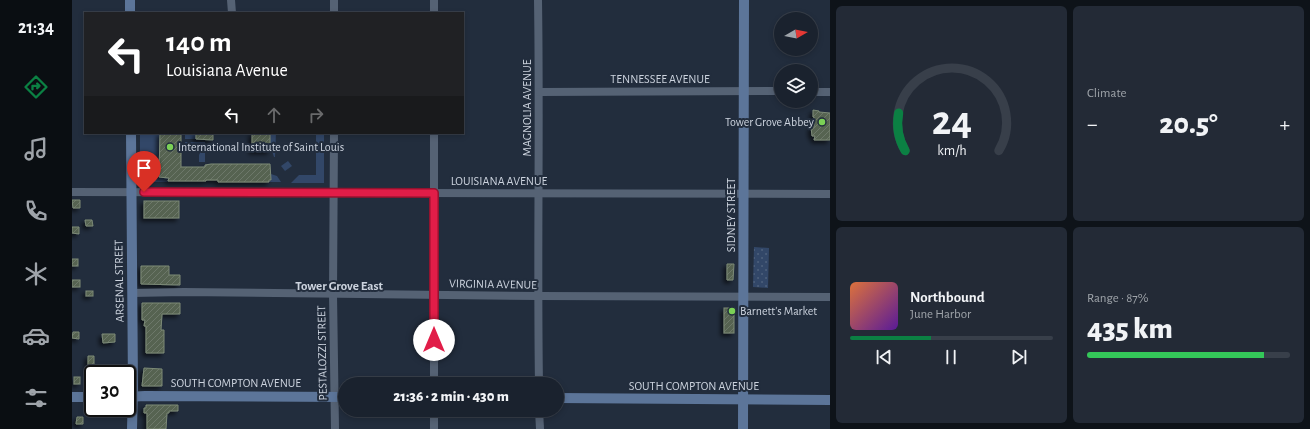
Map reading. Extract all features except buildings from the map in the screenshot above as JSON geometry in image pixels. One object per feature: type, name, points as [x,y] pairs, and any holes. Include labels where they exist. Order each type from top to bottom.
[{"type":"main road","points":[[130,0],[130,12]]},
{"type":"main road","name":"SIDNEY STREET","points":[[744,0],[744,429]]},
{"type":"main road","name":"ARSENAL STREET","points":[[131,134],[132,293],[131,365]]},
{"type":"main road","points":[[72,397],[84,397]]},
{"type":"main road","name":"SOUTH COMPTON AVENUE","points":[[136,397],[338,397]]},
{"type":"main road","name":"SOUTH COMPTON AVENUE","points":[[564,398],[830,400]]},
{"type":"main road","name":"ARSENAL STREET","points":[[131,417],[132,429]]},
{"type":"street","points":[[232,0],[232,12]]},
{"type":"street","points":[[334,0],[334,12]]},
{"type":"street","points":[[434,0],[434,12]]},
{"type":"street","name":"MAGNOLIA AVENUE","points":[[538,0],[540,92],[538,296],[539,377]]},
{"type":"street","name":"TENNESSEE AVENUE","points":[[540,92],[774,91]]},
{"type":"street","points":[[818,92],[830,92]]},
{"type":"street","name":"PESTALOZZI STREET","points":[[334,134],[333,294],[335,429]]},
{"type":"street","points":[[434,134],[434,377]]},
{"type":"street","name":"LOUISIANA AVENUE","points":[[72,192],[830,194]]},
{"type":"street","name":"VIRGINIA AVENUE","points":[[132,293],[184,292],[830,298]]},
{"type":"street","points":[[434,417],[434,429]]},
{"type":"street","points":[[540,417],[540,429]]},
{"type":"shaded area","points":[[140,134],[160,134],[159,177],[169,178],[168,182],[140,182]]},
{"type":"shaded area","points":[[185,134],[196,134],[196,139],[185,139]]},
{"type":"shaded area","points":[[270,134],[276,134],[275,157],[272,151],[270,151]]},
{"type":"shaded area","points":[[316,134],[324,134],[324,183],[291,183],[299,175],[316,175]]},
{"type":"shaded area","points":[[185,142],[205,142],[205,162],[199,162],[199,148],[196,147],[186,149]]},
{"type":"shaded area","points":[[288,161],[292,166],[285,171],[281,166]]},
{"type":"shaded area","points":[[271,174],[277,176],[281,182],[269,182],[271,180]]},
{"type":"shaded area","points":[[754,247],[769,248],[768,288],[753,287]]},
{"type":"place","name":"Tower Grove Abbey","points":[[822,122]]},
{"type":"place","name":"International Institute of Saint Louis","points":[[170,147]]},
{"type":"place","name":"Barnett’s Market","points":[[732,311]]},
{"type":"district","name":"Tower Grove East","points":[[339,286]]},
{"type":"route","points":[[144,192],[434,193],[434,340]]}]
